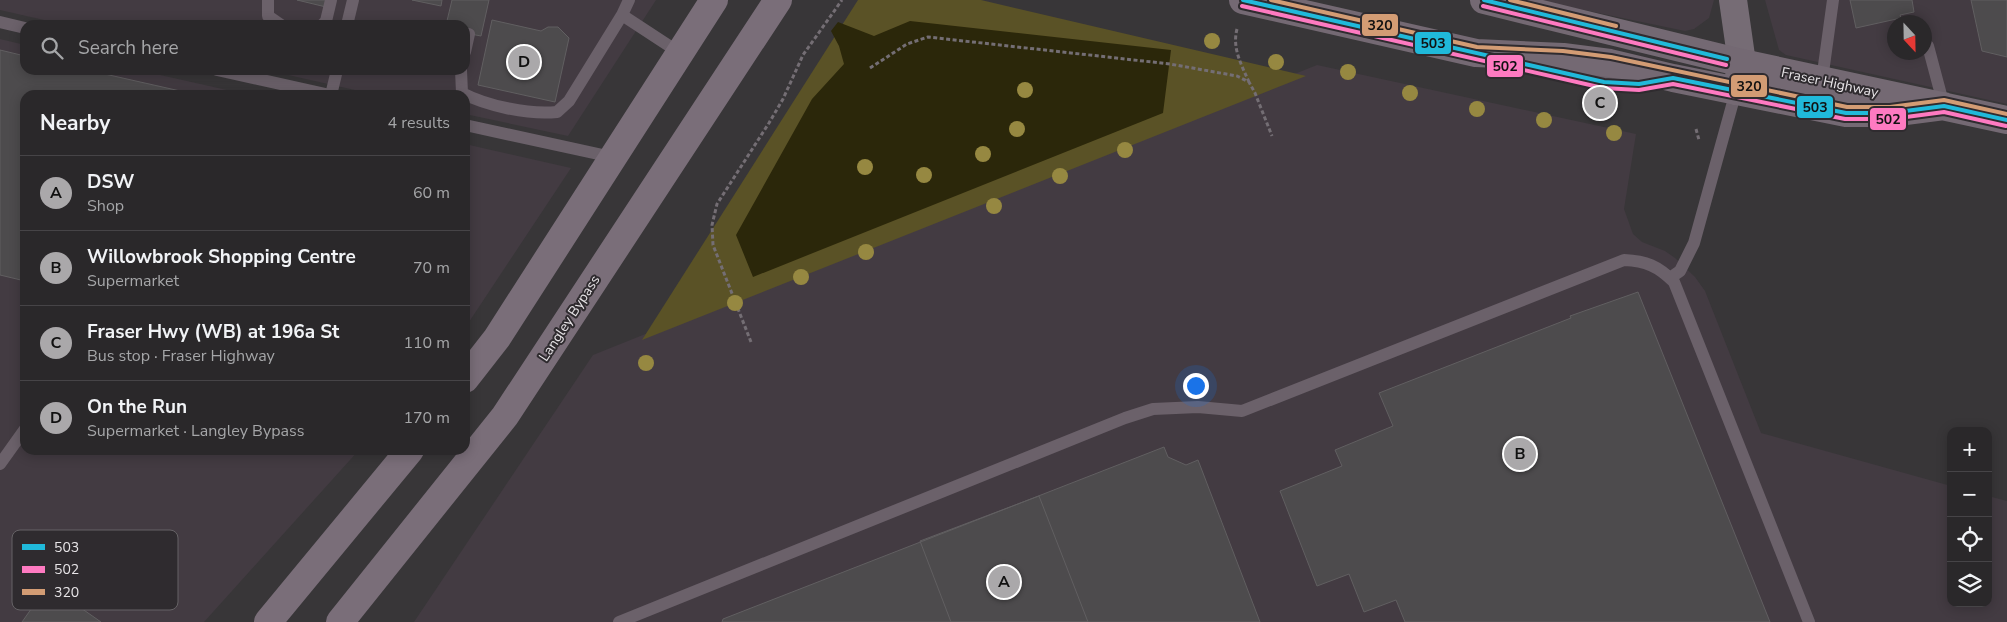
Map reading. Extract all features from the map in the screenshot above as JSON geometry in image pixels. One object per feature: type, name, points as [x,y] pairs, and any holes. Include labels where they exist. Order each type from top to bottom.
[{"type":"highway","points":[[470,373],[497,338],[714,0]]},
{"type":"highway","name":"Langley Bypass","points":[[340,622],[505,416],[778,0]]},
{"type":"highway","points":[[268,622],[406,455]]},
{"type":"main road","name":"Fraser Highway","points":[[1484,0],[1742,63],[2007,120]]},
{"type":"main road","name":"Fraser Highway","points":[[1240,13],[1476,53],[1610,63],[1673,78],[1846,113],[1890,113],[1944,106]]},
{"type":"street","points":[[1733,0],[1742,63],[1736,91]]},
{"type":"lane","points":[[268,0],[268,16],[274,20]]},
{"type":"lane","points":[[326,20],[331,0]]},
{"type":"lane","points":[[348,20],[353,0]]},
{"type":"lane","points":[[470,97],[541,114],[557,112],[568,101],[629,0]]},
{"type":"lane","points":[[1822,80],[1834,0]]},
{"type":"lane","points":[[622,14],[680,53]]},
{"type":"lane","points":[[0,22],[20,27]]},
{"type":"lane","points":[[1932,60],[1944,106]]},
{"type":"lane","points":[[240,75],[307,90]]},
{"type":"lane","points":[[331,90],[336,75]]},
{"type":"lane","points":[[461,75],[462,90]]},
{"type":"lane","points":[[1670,278],[1680,271],[1694,243],[1736,91]]},
{"type":"lane","points":[[470,126],[612,157]]},
{"type":"lane","points":[[626,621],[1152,408],[1198,407],[1242,412],[1624,260],[1649,263],[1664,271],[1674,282],[1809,622]]},
{"type":"lane","points":[[0,464],[20,436]]},
{"type":"path","points":[[751,342],[713,245],[712,225],[717,204],[778,107],[803,55],[842,0]]},
{"type":"path","points":[[1240,13],[1234,40],[1240,62],[1272,136]]},
{"type":"path","points":[[870,68],[907,44],[928,37],[941,36],[1170,64],[1237,76],[1249,82]]},
{"type":"shaded area","points":[[0,0],[656,0],[568,136],[470,115],[470,90],[355,90],[288,75],[470,75],[470,20],[44,20],[0,10]]},
{"type":"shaded area","points":[[858,0],[981,0],[1306,76],[642,340]]},
{"type":"shaded area","points":[[1536,0],[1714,0],[1709,18],[1694,29],[1685,31]]},
{"type":"shaded area","points":[[1765,0],[2007,0],[2007,104],[1786,55],[1779,50]]},
{"type":"shaded area","points":[[910,21],[1171,50],[1163,113],[753,277],[736,235],[812,99],[844,64],[839,46],[831,31],[838,22],[874,36]]},
{"type":"shaded area","points":[[0,39],[20,44],[20,75],[160,75],[227,90],[20,90],[20,455],[354,455],[204,622],[0,622]]},
{"type":"shaded area","points":[[1317,65],[1636,134],[1624,209],[1633,234],[1642,242],[1665,251],[1675,258],[1695,277],[1705,291],[1761,433],[1947,485],[1947,607],[1992,607],[1992,497],[2007,501],[2007,622],[414,622],[593,355]]},
{"type":"shaded area","points":[[470,145],[571,168],[470,320]]},
{"type":"building","points":[[297,0],[328,0],[326,7]]},
{"type":"building","points":[[412,0],[442,0],[441,6]]},
{"type":"building","points":[[452,0],[489,0],[481,36],[470,34],[470,20],[447,20]]},
{"type":"building","points":[[1850,0],[1912,0],[1914,12],[1887,15],[1887,21],[1856,28]]},
{"type":"building","points":[[1971,0],[2007,0],[2007,57],[1982,51]]},
{"type":"building","points":[[492,20],[541,31],[548,27],[558,27],[569,38],[555,102],[478,85]]},
{"type":"building","points":[[0,50],[20,55],[20,75],[109,75],[176,90],[20,90],[20,280],[0,275]]},
{"type":"building","points":[[1638,292],[1770,622],[1405,622],[1396,600],[1364,612],[1349,574],[1317,586],[1280,491],[1342,466],[1335,450],[1393,426],[1379,393],[1571,318],[1570,316]]},
{"type":"building","points":[[1164,447],[1168,457],[1186,465],[1198,460],[1260,622],[722,622],[723,619]]},
{"type":"building","points":[[1039,496],[1088,622],[951,622],[920,541]]},
{"type":"building","points":[[30,610],[84,610],[101,622],[22,622]]},
{"type":"transit line","name":"503","points":[[1243,0],[1604,82],[1639,84],[1673,78],[1846,113],[1890,113],[1944,106],[2007,120]]},
{"type":"transit line","name":"320","points":[[1271,0],[1477,47],[1563,51],[1611,57],[1847,107],[1890,107],[1944,100],[2007,114]]},
{"type":"transit line","name":"503","points":[[1484,0],[1727,59]]},
{"type":"transit line","name":"320","points":[[1510,0],[1616,26]]},
{"type":"transit line","name":"502","points":[[1242,6],[1603,88],[1639,90],[1673,84],[1845,119],[1891,119],[1944,112],[2006,126]]},
{"type":"transit line","name":"502","points":[[1483,6],[1726,65]]},
{"type":"place","name":"On the Run","points":[[524,62]]},
{"type":"place","name":"Fraser Hwy (WB) at 196a St","points":[[1600,103]]},
{"type":"place","name":"Willowbrook Shopping Centre","points":[[1520,454]]},
{"type":"place","name":"DSW","points":[[1004,582]]}]
